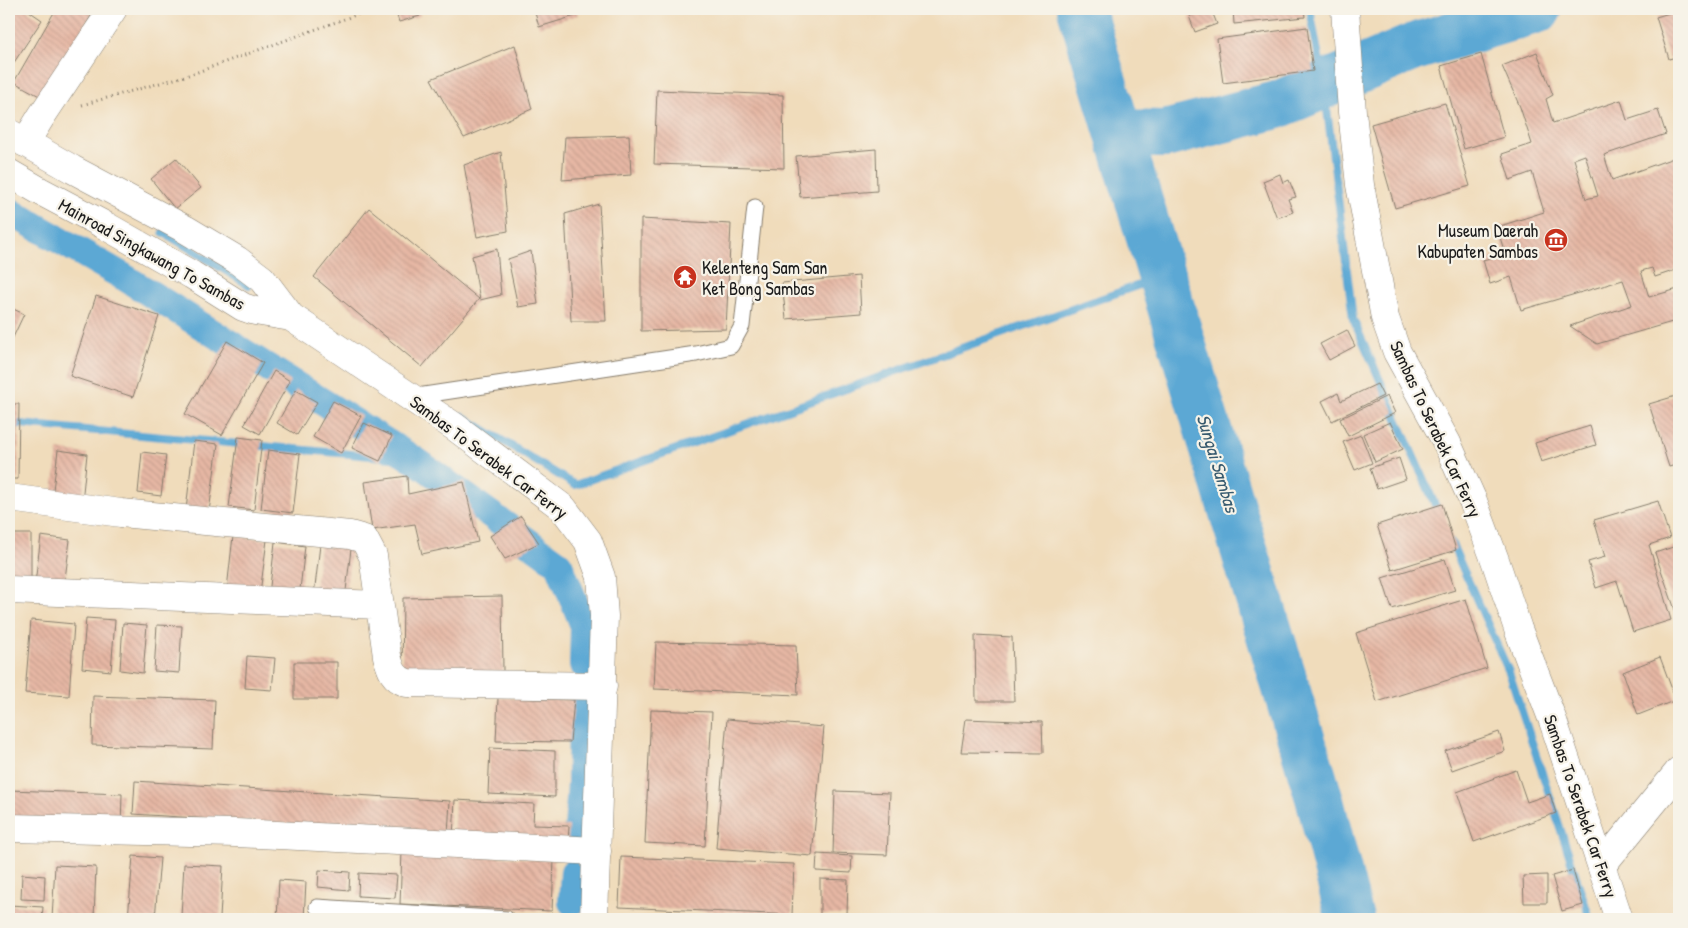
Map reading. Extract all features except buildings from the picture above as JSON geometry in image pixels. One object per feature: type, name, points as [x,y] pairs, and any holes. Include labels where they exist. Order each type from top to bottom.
[{"type":"main road","points":[[17,138],[41,117],[113,9]]},
{"type":"main road","name":"Sambas To Serabek Car Ferry","points":[[1346,9],[1352,112],[1360,185],[1385,318],[1397,352],[1447,444],[1473,501],[1553,721],[1619,919]]},
{"type":"main road","name":"Mainroad Singkawang To Sambas","points":[[17,138],[185,229],[237,260],[262,279],[290,317]]},
{"type":"main road","name":"Mainroad Singkawang To Sambas","points":[[9,173],[40,192],[106,226],[192,275],[243,307],[290,317]]},
{"type":"main road","name":"Sambas To Serabek Car Ferry","points":[[290,317],[455,427],[563,508],[588,541],[601,577],[604,616],[594,919]]},
{"type":"main road","points":[[9,498],[121,513],[350,535],[364,539],[373,556],[387,656],[391,671],[400,680],[407,682],[603,686]]},
{"type":"main road","points":[[9,590],[379,605]]},
{"type":"main road","points":[[1602,865],[1679,771]]},
{"type":"main road","points":[[9,828],[236,833],[597,852]]},
{"type":"lane","points":[[410,397],[696,354],[731,346],[742,326],[756,208]]},
{"type":"lane","points":[[317,907],[507,919]]},
{"type":"path","points":[[41,117],[192,74],[372,9]]},
{"type":"waterway","name":"Sungai Sambas","points":[[1081,9],[1320,801],[1350,919]]},
{"type":"waterway","points":[[1310,9],[1324,85],[1353,319],[1440,516]]},
{"type":"waterway","points":[[1119,133],[1165,134],[1277,105],[1414,47],[1538,9]]},
{"type":"waterway","points":[[9,211],[124,277],[415,460],[559,564],[584,626],[583,664]]},
{"type":"waterway","points":[[163,232],[249,285]]},
{"type":"waterway","points":[[462,416],[575,485],[1162,277]]},
{"type":"waterway","points":[[9,423],[415,460]]},
{"type":"waterway","points":[[1451,542],[1509,672],[1590,919]]},
{"type":"waterway","points":[[578,829],[582,707]]},
{"type":"waterway","points":[[572,902],[574,872]]},
{"type":"place","name":"Museum Daerah Kabupaten Sambas","points":[[1556,240]]},
{"type":"place","name":"Kelenteng Sam San Ket Bong Sambas","points":[[685,277]]}]
